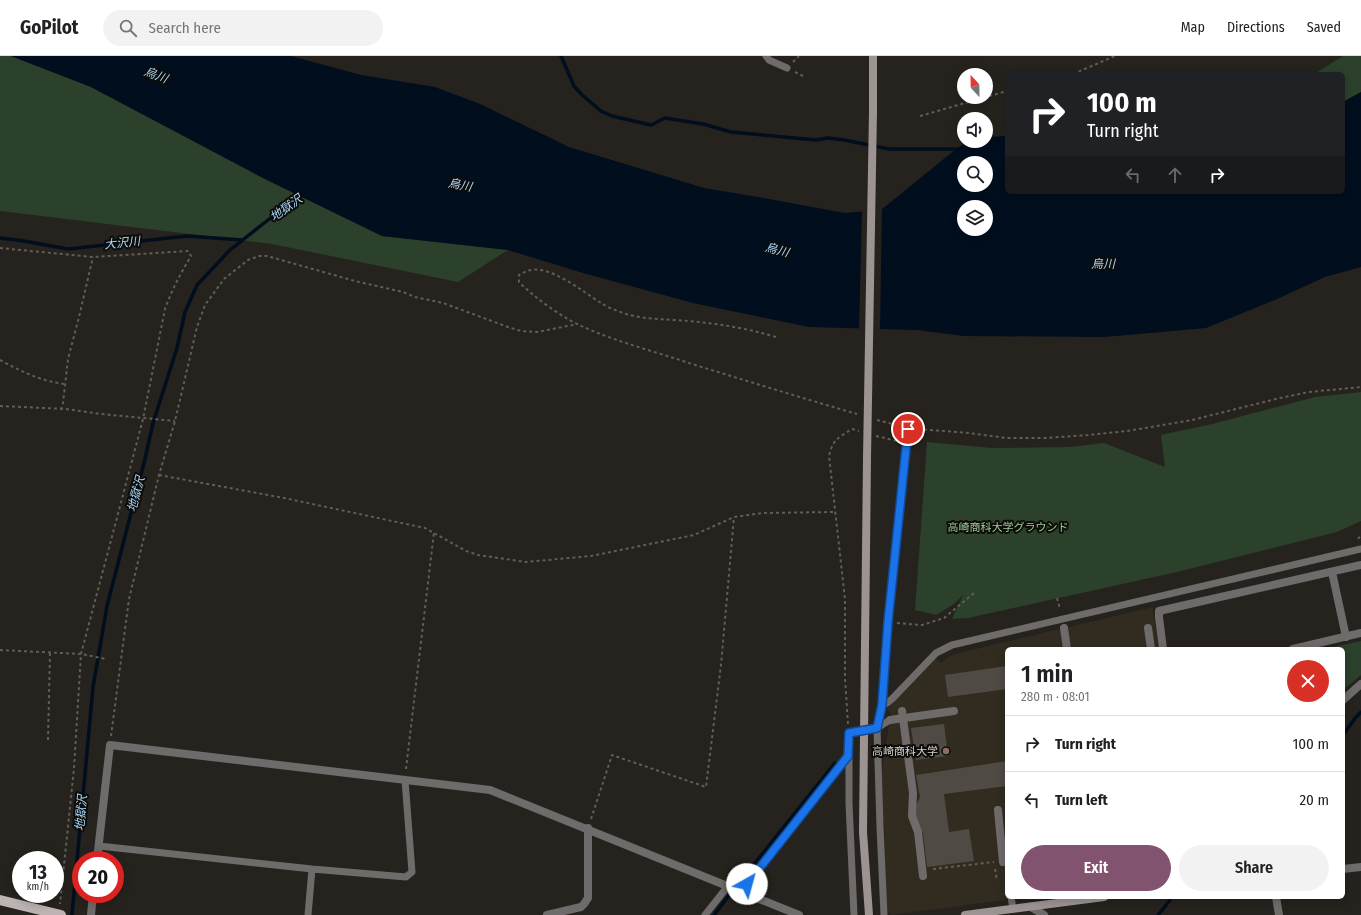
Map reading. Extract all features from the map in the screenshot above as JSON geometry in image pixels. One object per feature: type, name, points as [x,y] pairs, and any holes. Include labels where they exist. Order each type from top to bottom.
[{"type":"main road","points":[[0,900],[59,915]]},
{"type":"street","points":[[869,915],[863,832],[873,56]]},
{"type":"street","points":[[1163,647],[1159,611],[1361,565]]},
{"type":"street","points":[[1332,572],[1346,637]]},
{"type":"street","points":[[1064,628],[1067,647]]},
{"type":"street","points":[[1148,628],[1151,647]]},
{"type":"street","points":[[1302,647],[1361,633]]},
{"type":"street","points":[[1345,698],[1361,684]]},
{"type":"street","points":[[890,720],[903,715],[954,711]]},
{"type":"street","points":[[903,715],[913,793],[912,816],[918,832],[923,874]]},
{"type":"street","points":[[98,851],[110,745],[490,790],[588,828],[799,915]]},
{"type":"street","points":[[998,810],[1005,862]]},
{"type":"street","points":[[547,915],[581,907],[588,898],[588,828]]},
{"type":"street","points":[[1345,869],[1361,867]]},
{"type":"street","points":[[964,915],[1089,899]]},
{"type":"street","points":[[1276,899],[1279,915]]},
{"type":"street","points":[[90,915],[92,903]]},
{"type":"street","points":[[1031,907],[1044,915]]},
{"type":"lane","points":[[766,56],[769,60],[787,68]]},
{"type":"lane","points":[[884,915],[877,728],[882,705],[888,622],[908,429]]},
{"type":"lane","points":[[882,705],[887,704],[936,653],[952,645],[1361,549]]},
{"type":"lane","points":[[854,915],[848,756],[849,733],[877,728],[890,720]]},
{"type":"lane","points":[[742,891],[848,756]]},
{"type":"lane","points":[[99,846],[312,869],[406,877],[412,872],[405,780]]},
{"type":"lane","points":[[308,915],[312,869]]},
{"type":"lane","points":[[705,915],[728,886]]},
{"type":"lane","points":[[1011,899],[1013,909]]},
{"type":"path","points":[[1078,72],[1115,56]]},
{"type":"path","points":[[920,116],[1005,92]]},
{"type":"path","points":[[0,248],[93,257],[188,251],[191,253],[191,256],[171,293],[165,309],[143,418],[81,654],[74,768],[59,915]]},
{"type":"path","points":[[110,745],[129,599],[159,475],[175,421],[197,327],[206,305],[224,279],[248,260],[259,256],[267,256],[355,281],[403,292],[414,297],[443,303],[508,327],[521,330],[537,332],[578,324]]},
{"type":"path","points":[[60,410],[63,403],[68,359],[80,317],[93,257]]},
{"type":"path","points":[[776,337],[746,328],[721,324],[644,317],[624,313],[601,303],[568,281],[554,275],[540,270],[528,270],[519,275],[519,282],[530,292],[555,311],[585,328],[744,381],[858,414]]},
{"type":"path","points":[[0,360],[52,383],[64,384]]},
{"type":"path","points":[[873,418],[908,429],[968,433],[1006,438],[1045,438],[1127,431],[1192,420],[1309,392],[1361,387]]},
{"type":"path","points":[[0,406],[175,421]]},
{"type":"path","points":[[849,733],[845,678],[845,599],[829,456],[832,444],[839,437],[852,429],[860,431]]},
{"type":"path","points":[[875,435],[906,443]]},
{"type":"path","points":[[159,475],[284,498],[425,528],[466,551],[478,555],[526,562],[591,556],[694,535],[734,517],[763,513],[836,512]]},
{"type":"path","points":[[588,828],[612,755],[706,787],[720,665],[734,517]]},
{"type":"path","points":[[405,780],[434,532]]},
{"type":"path","points":[[888,622],[922,625],[944,618],[974,593]]},
{"type":"path","points":[[0,650],[81,654],[106,659]]},
{"type":"path","points":[[48,740],[50,653]]},
{"type":"path","points":[[994,862],[997,881]]},
{"type":"path","points":[[923,874],[994,862],[1005,862]]},
{"type":"shaded area","name":"高崎商科大学","points":[[1153,607],[1158,647],[1005,647],[1005,899],[1012,899],[891,915],[886,908],[884,823],[879,818],[880,781],[891,713],[887,709],[935,658],[941,663],[950,656]]},
{"type":"green space","points":[[0,56],[11,56],[91,87],[263,178],[382,236],[508,250],[458,282],[272,244],[0,211]]},
{"type":"green space","points":[[1343,56],[1361,56],[1361,92],[1345,101],[1345,72],[1317,72]]},
{"type":"green space","name":"高崎商科大学グラウンド","points":[[1361,392],[1361,521],[1337,532],[1177,572],[968,618],[952,619],[963,595],[954,604],[936,615],[915,610],[927,442],[993,448],[1070,447],[1104,443],[1165,467],[1161,435],[1212,424],[1315,397]]},
{"type":"green space","points":[[1361,641],[1361,675],[1345,688],[1345,647],[1334,647]]},
{"type":"water","name":"烏川","points":[[11,56],[291,56],[361,75],[435,87],[480,104],[569,147],[704,188],[845,213],[881,210],[958,148],[993,148],[993,137],[1005,136],[1005,194],[1345,194],[1345,101],[1361,92],[1361,267],[1325,277],[1277,299],[1206,328],[1104,337],[964,336],[917,330],[809,327],[693,303],[583,273],[508,250],[382,236],[263,178],[91,87]]},
{"type":"pier","points":[[882,206],[880,331],[859,330],[862,210],[880,208]]},
{"type":"building","points":[[1005,666],[1005,689],[948,697],[945,675]]},
{"type":"building","points":[[944,724],[948,756],[916,760],[911,728]]},
{"type":"building","points":[[1005,761],[1005,786],[944,794],[949,832],[969,829],[974,861],[927,867],[923,833],[919,829],[914,810],[920,797],[916,775]]},
{"type":"waterway","points":[[561,56],[574,86],[601,111],[612,116],[651,125],[665,118],[703,124],[731,132],[816,140],[828,138],[889,149],[959,149]]},
{"type":"waterway","name":"地獄沢","points":[[72,915],[93,687],[107,606],[153,423],[177,348],[185,312],[197,285],[230,250],[268,220],[305,194]]},
{"type":"waterway","name":"大沢川","points":[[0,238],[68,249],[187,236],[243,240]]},
{"type":"waterway","points":[[1345,732],[1361,712]]},
{"type":"waterway","points":[[739,883],[835,763]]},
{"type":"waterway","points":[[714,915],[730,894]]},
{"type":"waterway","points":[[1158,915],[1170,900]]},
{"type":"place","name":"高崎商科大学","points":[[946,751]]},
{"type":"route","points":[[747,884],[848,756],[849,733],[877,728],[881,715],[888,622],[908,429]]}]
